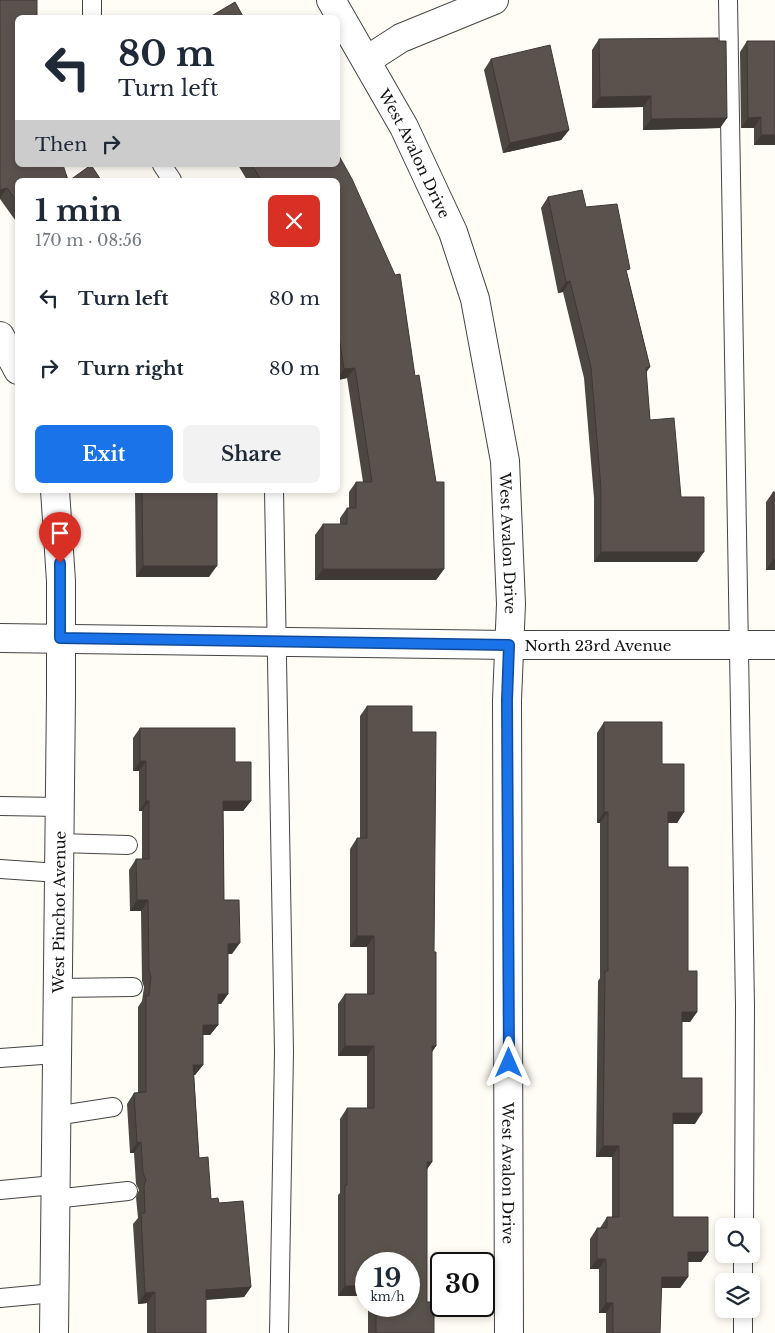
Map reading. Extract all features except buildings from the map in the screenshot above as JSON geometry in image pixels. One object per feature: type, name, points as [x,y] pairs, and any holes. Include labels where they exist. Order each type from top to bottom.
[{"type":"street","name":"West Avalon Drive","points":[[331,0],[404,126],[453,232],[475,299],[505,461],[511,604],[507,709],[509,1333]]},
{"type":"street","points":[[367,60],[400,38],[494,0]]},
{"type":"street","points":[[0,336],[15,364]]},
{"type":"street","name":"West Pinchot Avenue","points":[[54,1333],[61,582],[55,493]]},
{"type":"street","name":"North 23rd Avenue","points":[[0,638],[509,645],[775,645]]},
{"type":"lane","points":[[92,0],[92,15]]},
{"type":"lane","points":[[728,0],[746,1006],[744,1218]]},
{"type":"lane","points":[[163,167],[171,178]]},
{"type":"lane","points":[[274,493],[284,1052],[279,1333]]},
{"type":"lane","points":[[0,806],[59,807]]},
{"type":"lane","points":[[59,843],[128,845]]},
{"type":"lane","points":[[0,869],[59,872]]},
{"type":"lane","points":[[57,988],[133,986]]},
{"type":"lane","points":[[0,1058],[56,1054]]},
{"type":"lane","points":[[55,1116],[113,1107]]},
{"type":"lane","points":[[0,1190],[54,1192],[128,1191]]},
{"type":"lane","points":[[0,1298],[54,1293]]},
{"type":"lane","points":[[743,1318],[743,1333]]},
{"type":"route","points":[[60,563],[60,638],[509,645],[507,700],[509,1063]]}]
